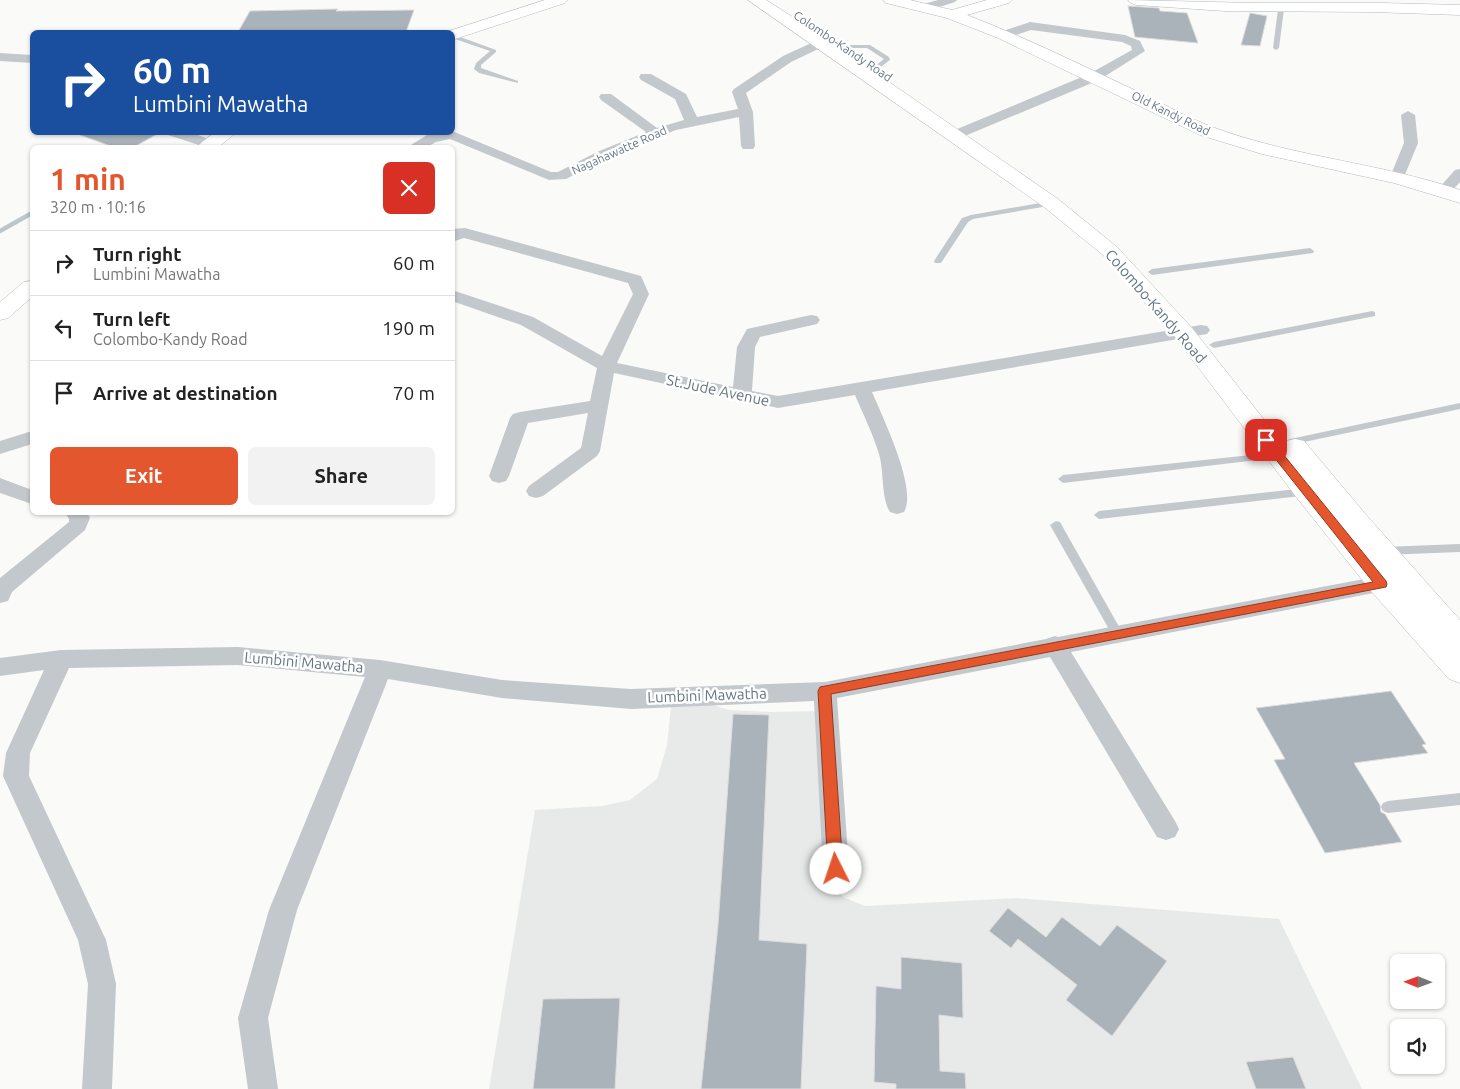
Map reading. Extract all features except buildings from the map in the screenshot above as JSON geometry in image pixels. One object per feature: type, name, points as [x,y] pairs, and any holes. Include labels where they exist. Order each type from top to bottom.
[{"type":"main road","points":[[455,34],[560,0]]},
{"type":"main road","name":"Colombo-Kandy Road","points":[[756,0],[876,68],[962,133],[1110,251],[1200,336],[1284,448],[1306,492],[1381,584],[1460,671]]},
{"type":"main road","name":"Colombo-Kandy Road","points":[[775,0],[962,133],[1030,172],[1128,249],[1152,272],[1284,448],[1381,551],[1460,640]]},
{"type":"main road","points":[[952,8],[1004,0]]},
{"type":"main road","points":[[1136,0],[1213,3],[1281,9],[1374,4],[1441,11],[1460,10]]},
{"type":"main road","name":"Old Kandy Road","points":[[900,1],[924,8],[952,8],[1004,35],[1235,142],[1262,150],[1397,177],[1452,194]]},
{"type":"main road","points":[[208,145],[224,135]]},
{"type":"main road","points":[[0,313],[30,289]]},
{"type":"street","points":[[962,133],[1094,77],[1139,52],[1136,44],[1125,39],[1030,26],[1004,35]]},
{"type":"street","points":[[748,146],[746,112],[739,92],[787,59],[832,42]]},
{"type":"street","points":[[0,58],[30,58]]},
{"type":"street","points":[[646,76],[681,97],[692,122]]},
{"type":"street","points":[[606,97],[656,134]]},
{"type":"street","name":"Nagahawatte Road","points":[[419,145],[432,138],[451,135],[549,176],[560,176],[602,155],[656,134],[692,122],[746,112]]},
{"type":"street","points":[[1397,177],[1411,143],[1408,114]]},
{"type":"street","points":[[180,135],[205,145]]},
{"type":"street","points":[[1452,194],[1460,173]]},
{"type":"street","points":[[455,234],[466,233],[635,280],[641,294],[606,366],[590,451],[536,491]]},
{"type":"street","name":"St.Jude Avenue","points":[[455,296],[527,321],[606,366],[778,402],[1200,336]]},
{"type":"street","points":[[742,395],[746,347],[752,334],[811,320]]},
{"type":"street","points":[[861,388],[889,453],[894,475],[897,507]]},
{"type":"street","points":[[499,476],[520,418],[599,405]]},
{"type":"street","points":[[0,448],[30,438]]},
{"type":"street","points":[[0,485],[30,496]]},
{"type":"street","points":[[0,594],[2,588],[78,525],[80,518],[78,515]]},
{"type":"street","name":"Lumbini Mawatha","points":[[0,667],[62,658],[238,656],[380,669],[502,689],[631,699],[825,691],[1055,645],[1118,635],[1406,580]]},
{"type":"street","points":[[1055,645],[1166,830]]},
{"type":"street","points":[[62,658],[18,753],[16,776],[92,940],[102,984],[97,1089]]},
{"type":"street","points":[[263,1089],[253,1018],[255,1009],[283,910],[380,669]]},
{"type":"street","points":[[825,691],[836,869]]},
{"type":"lane","points":[[1276,48],[1281,9]]},
{"type":"lane","points":[[455,36],[494,51],[478,64],[477,69],[516,82]]},
{"type":"lane","points":[[938,261],[965,220],[971,217],[1052,203]]},
{"type":"lane","points":[[1152,272],[1310,251]]},
{"type":"lane","points":[[1200,336],[1372,314]]},
{"type":"lane","points":[[1063,479],[1284,448],[1460,406]]},
{"type":"lane","points":[[1099,515],[1306,492]]},
{"type":"lane","points":[[1056,525],[1118,635]]},
{"type":"lane","points":[[1381,551],[1460,548]]},
{"type":"lane","points":[[1388,807],[1460,799]]},
{"type":"shaded area","points":[[713,705],[729,710],[772,712],[821,711],[832,877],[843,897],[865,906],[1017,898],[1279,919],[1362,1089],[489,1089],[535,810],[602,806],[630,800],[657,779],[667,745],[671,707]]},
{"type":"waterway","points":[[0,231],[30,214]]},
{"type":"route","points":[[836,869],[825,691],[1055,645],[1118,635],[1381,584],[1266,440]]}]
